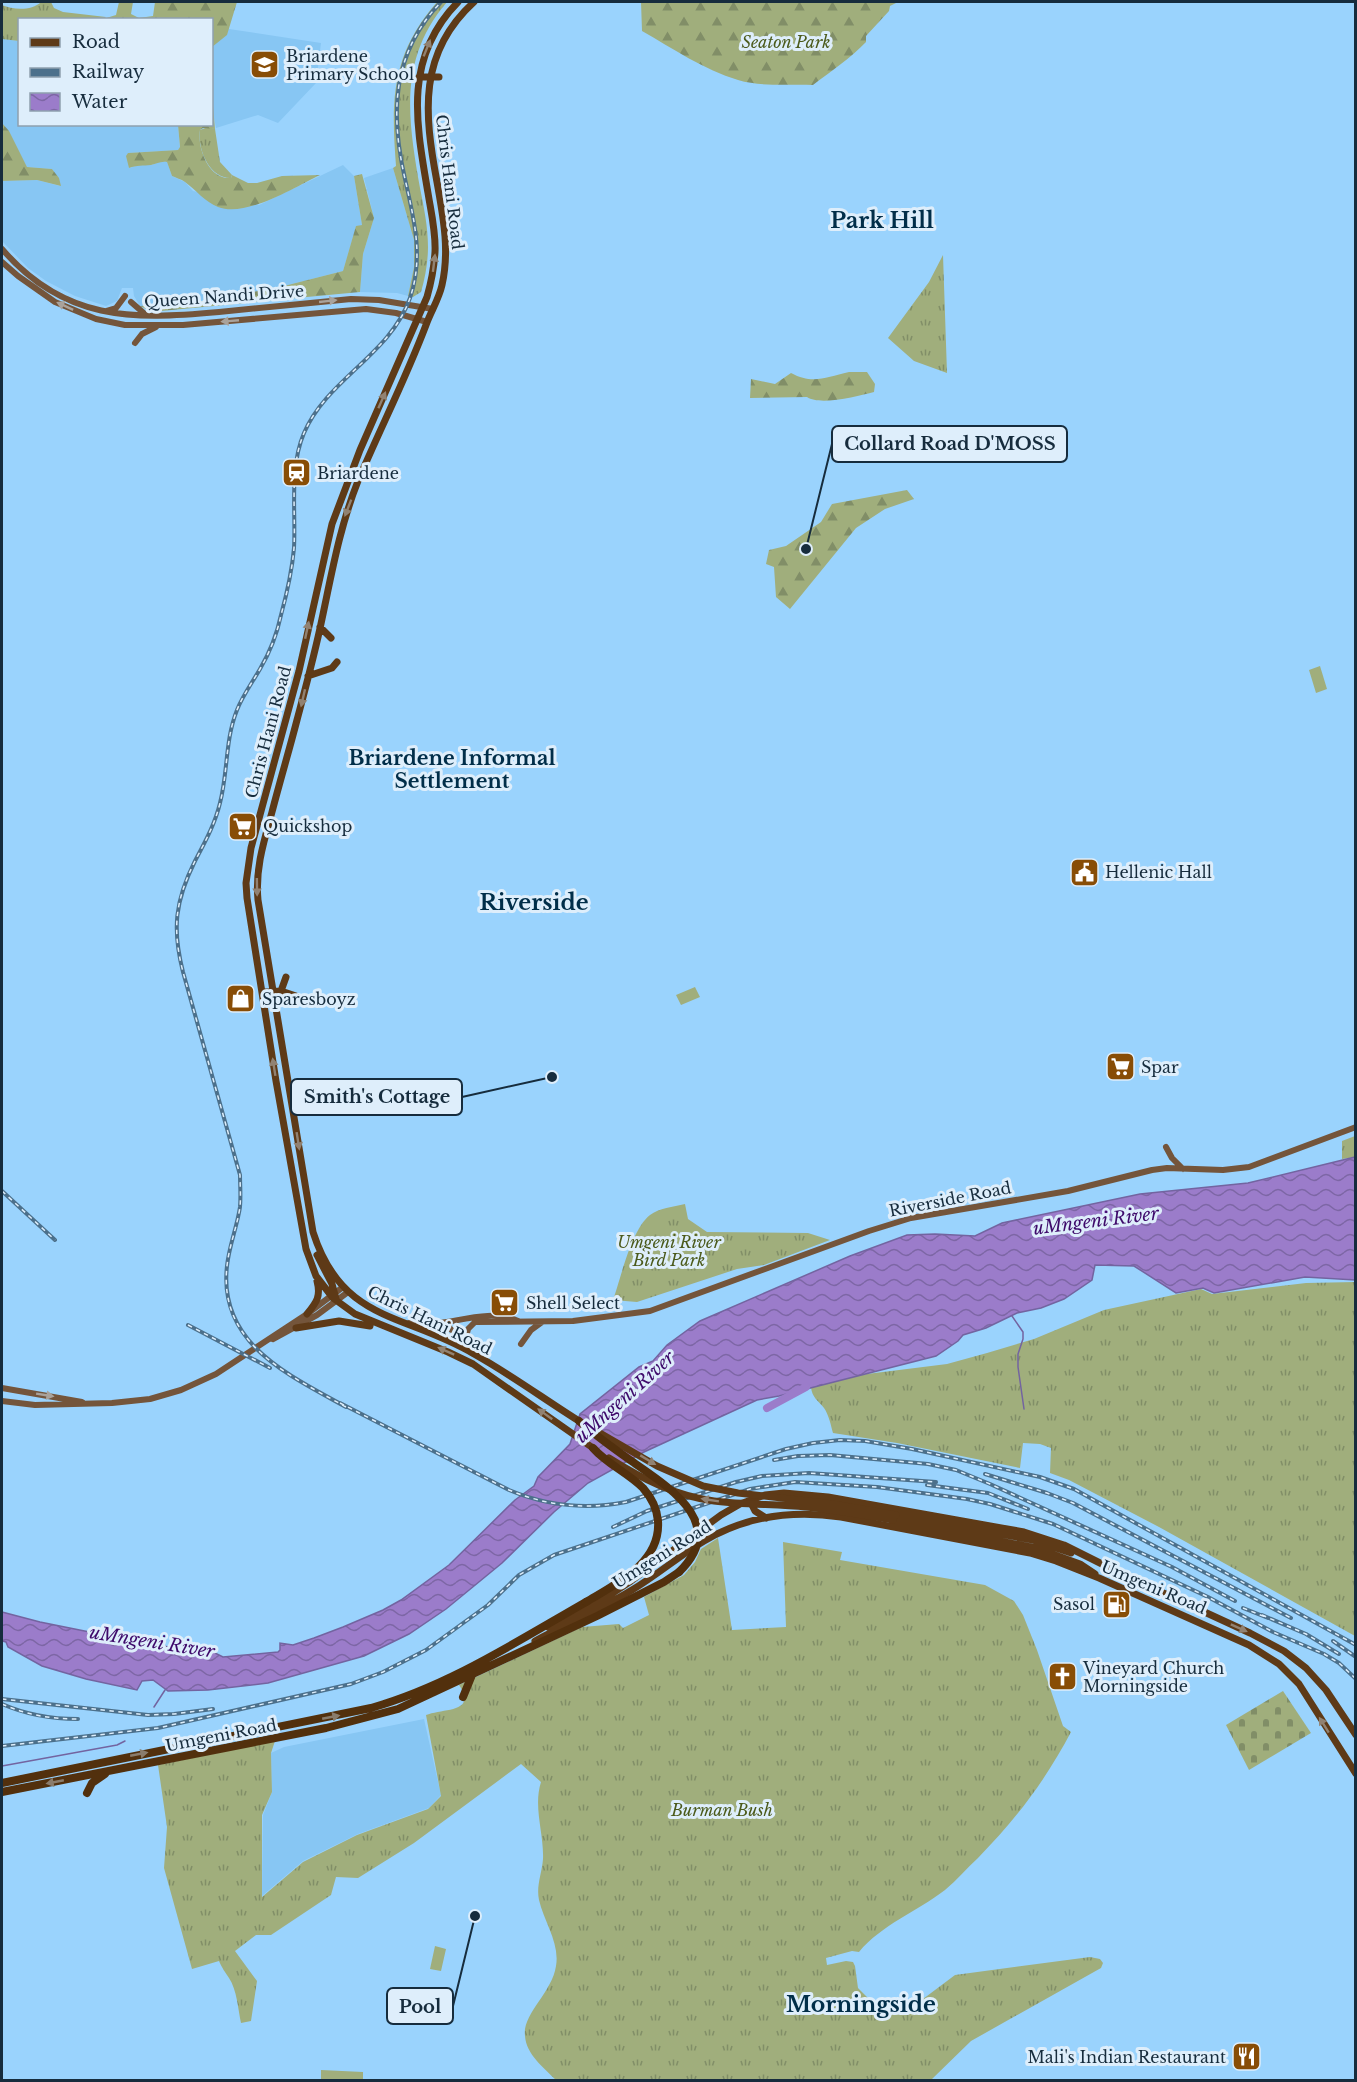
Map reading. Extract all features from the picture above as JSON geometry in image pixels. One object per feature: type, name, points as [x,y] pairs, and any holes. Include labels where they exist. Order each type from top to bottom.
[{"type":"highway","points":[[502,1655],[528,1649],[657,1586],[679,1572],[688,1563],[694,1551],[697,1527],[690,1509],[675,1492],[579,1421]]},
{"type":"highway","points":[[502,1655],[641,1564],[651,1551],[658,1529],[656,1510],[647,1493],[592,1448]]},
{"type":"highway","name":"Umgeni Road","points":[[2,1792],[358,1721],[417,1702],[502,1655]]},
{"type":"highway","name":"Umgeni Road","points":[[2,1783],[371,1708],[414,1694],[502,1655]]},
{"type":"highway","points":[[463,1697],[473,1673]]},
{"type":"highway","points":[[87,1793],[92,1783],[109,1771]]},
{"type":"main road","name":"Chris Hani Road","points":[[458,2],[441,22],[431,39],[419,77],[417,118],[435,252],[431,280],[417,319],[360,450],[332,524],[299,671],[251,848],[247,872],[247,898],[306,1249],[316,1276],[334,1297],[355,1314],[448,1352],[493,1377],[592,1448],[653,1483],[698,1498],[738,1504],[824,1509],[894,1518]]},
{"type":"main road","name":"Chris Hani Road","points":[[474,2],[444,37],[430,76],[428,124],[443,214],[446,256],[442,284],[345,515],[308,676],[258,865],[258,900],[268,960],[277,991],[313,1232],[323,1259],[345,1290],[367,1306],[474,1353],[579,1421],[657,1466],[704,1486],[738,1493],[833,1504],[894,1518]]},
{"type":"main road","points":[[419,77],[439,77]]},
{"type":"main road","points":[[424,171],[432,179],[436,179]]},
{"type":"main road","name":"Queen Nandi Drive","points":[[2,249],[16,264],[52,291],[102,311],[149,317],[351,299],[379,300],[433,309]]},
{"type":"main road","name":"Queen Nandi Drive","points":[[2,262],[33,288],[76,312],[110,323],[159,326],[358,309],[381,310],[427,322]]},
{"type":"main road","points":[[102,311],[116,308],[125,296]]},
{"type":"main road","points":[[131,302],[149,317]]},
{"type":"main road","points":[[135,343],[142,334],[159,326]]},
{"type":"main road","points":[[320,627],[331,638]]},
{"type":"main road","points":[[308,676],[332,668],[337,662]]},
{"type":"main road","points":[[258,967],[268,960]]},
{"type":"main road","points":[[277,991],[286,977]]},
{"type":"main road","points":[[262,992],[277,991],[296,996]]},
{"type":"main road","name":"Riverside Road","points":[[466,1337],[468,1329],[475,1322],[573,1321],[650,1311],[692,1298],[869,1231],[911,1218],[1068,1191],[1152,1170],[1223,1170],[1249,1167],[1356,1127]]},
{"type":"main road","points":[[1166,1147],[1172,1158],[1183,1169]]},
{"type":"main road","points":[[313,1232],[319,1260],[334,1297]]},
{"type":"main road","points":[[308,1314],[319,1296],[316,1276]]},
{"type":"main road","points":[[2,1401],[35,1405],[112,1403],[150,1399],[181,1390],[216,1374],[345,1290]]},
{"type":"main road","points":[[259,1345],[296,1328],[334,1297]]},
{"type":"main road","name":"Riverside Road","points":[[401,1322],[447,1322],[480,1316],[511,1318],[518,1321]]},
{"type":"main road","points":[[296,1328],[339,1321],[396,1332]]},
{"type":"main road","points":[[447,1322],[450,1329],[466,1337],[474,1353]]},
{"type":"main road","points":[[521,1344],[531,1330],[543,1322]]},
{"type":"main road","points":[[2,1388],[88,1403]]},
{"type":"main road","name":"Umgeni Road","points":[[502,1655],[605,1598],[721,1515],[750,1500],[784,1493],[806,1494],[973,1522],[1038,1535],[1064,1545],[1284,1651],[1306,1668],[1326,1690],[1356,1735]]},
{"type":"main road","points":[[750,1500],[755,1511],[766,1518]]},
{"type":"main road","name":"Umgeni Road","points":[[502,1655],[634,1589],[720,1532],[766,1518],[789,1514],[815,1514],[1030,1552],[1099,1578],[1228,1635],[1279,1664],[1299,1684],[1356,1774]]},
{"type":"main road","points":[[894,1518],[1033,1540],[1096,1562]]},
{"type":"main road","points":[[894,1518],[1044,1550],[1087,1568],[1099,1578]]},
{"type":"shaded area","name":"Briardene Primary School","points":[[229,29],[321,43],[316,83],[278,123],[258,115],[216,128],[213,112],[213,46],[216,38]]},
{"type":"shaded area","points":[[2,39],[18,41],[18,126],[178,126],[180,148],[178,150],[128,153],[129,168],[143,164],[152,165],[160,161],[167,162],[172,176],[185,182],[193,191],[259,205],[343,165],[354,176],[362,225],[356,227],[343,271],[280,287],[192,303],[140,306],[134,296],[133,288],[122,288],[117,301],[106,306],[75,296],[46,281],[28,268],[2,241],[2,181],[37,180],[60,186],[52,169],[27,167],[2,123]]},
{"type":"shaded area","points":[[393,168],[414,240],[414,267],[408,296],[397,293],[360,292],[363,254],[374,218],[364,178]]},
{"type":"shaded area","points":[[424,1719],[441,1795],[429,1808],[358,1834],[303,1861],[262,1896],[263,1815],[272,1792],[271,1753],[284,1747]]},
{"type":"green space","points":[[41,2],[51,2],[54,8],[63,12],[106,17],[18,18],[18,41],[2,39],[2,5],[22,9]]},
{"type":"green space","points":[[119,2],[133,2],[131,14],[139,18],[106,18],[116,15]]},
{"type":"green space","points":[[155,2],[237,2],[227,35],[213,46],[213,18],[139,18],[153,16]]},
{"type":"green space","points":[[437,2],[447,2],[431,24],[420,45],[411,90],[412,138],[426,218],[428,247],[421,292],[413,297],[408,296],[414,267],[414,240],[393,168],[396,166],[395,99],[397,79],[410,41]]},
{"type":"green space","name":"Seaton Park","points":[[641,2],[898,2],[890,6],[889,11],[866,36],[866,42],[860,48],[813,85],[775,85],[756,84],[725,76],[688,58],[642,31]]},
{"type":"green space","points":[[213,106],[215,129],[200,130],[200,145],[206,162],[216,174],[231,178],[232,175],[248,183],[257,183],[282,176],[320,175],[270,200],[256,205],[229,209],[213,205],[185,182],[172,176],[167,162],[129,168],[126,156],[128,153],[178,150],[180,147],[178,126],[213,126]]},
{"type":"green space","points":[[2,123],[9,131],[27,167],[52,169],[59,178],[61,186],[37,180],[2,181]]},
{"type":"green space","points":[[208,127],[215,129],[220,162],[232,175],[231,178],[216,173],[206,161],[200,145],[200,130]]},
{"type":"green space","points":[[362,174],[374,218],[363,254],[360,292],[161,311],[150,311],[140,306],[192,303],[280,287],[343,271],[356,226],[362,225],[354,176]]},
{"type":"green space","points":[[943,255],[947,373],[914,361],[888,338],[929,282]]},
{"type":"green space","points":[[849,372],[867,372],[875,384],[874,392],[821,401],[807,397],[750,398],[751,379],[775,384],[791,373],[806,379],[813,379]]},
{"type":"green space","points":[[907,490],[914,499],[885,509],[856,528],[790,609],[776,597],[774,567],[766,564],[769,550],[786,546],[821,522],[832,504]]},
{"type":"green space","points":[[1320,666],[1327,689],[1316,693],[1309,670]]},
{"type":"green space","points":[[695,987],[700,997],[681,1005],[676,995]]},
{"type":"green space","points":[[1355,1136],[1355,1157],[1342,1159],[1342,1141]]},
{"type":"green space","name":"Umgeni River Bird Park","points":[[685,1204],[688,1219],[707,1232],[808,1233],[830,1240],[764,1265],[737,1269],[637,1302],[613,1300],[632,1243],[643,1222],[658,1211]]},
{"type":"green space","points":[[1355,1282],[1355,1636],[1159,1527],[1069,1480],[1050,1473],[1051,1448],[1040,1444],[1023,1443],[1020,1468],[897,1443],[833,1433],[826,1411],[814,1396],[811,1387],[835,1378],[947,1364],[1034,1339],[1104,1310],[1201,1289],[1212,1294],[1306,1283]]},
{"type":"green space","name":"Burman Bush","points":[[718,1538],[732,1630],[786,1627],[783,1542],[842,1552],[840,1560],[985,1585],[1014,1601],[1023,1615],[1063,1726],[1071,1732],[1051,1767],[1018,1813],[954,1882],[934,1898],[878,1934],[859,1952],[852,1951],[826,1958],[827,1965],[853,1962],[858,1988],[871,2001],[901,2008],[915,2005],[955,1975],[1090,1957],[1100,1959],[1103,1963],[1101,1968],[971,2041],[931,2080],[556,2080],[532,2055],[525,2036],[525,2028],[532,2011],[553,1976],[557,1957],[554,1941],[538,1895],[543,1859],[538,1810],[541,1782],[521,1764],[414,1843],[358,1878],[336,1877],[331,1895],[271,1935],[256,1935],[235,1951],[257,1981],[251,2021],[241,2023],[234,1988],[219,1961],[192,1969],[164,1868],[167,1827],[158,1765],[275,1741],[271,1753],[272,1792],[262,1815],[262,1897],[303,1862],[357,1835],[428,1809],[441,1796],[426,1715],[461,1705],[464,1701],[464,1694],[459,1685],[582,1627],[619,1624],[623,1628],[649,1615],[644,1597],[684,1575],[695,1562],[701,1549]]},
{"type":"green space","points":[[1283,1691],[1311,1733],[1249,1770],[1226,1725]]},
{"type":"green space","points":[[435,1946],[446,1949],[441,1971],[430,1969]]},
{"type":"green space","points":[[321,2070],[363,2072],[363,2080],[321,2080]]},
{"type":"water","name":"uMngeni River","points":[[1355,1157],[1355,1280],[1305,1277],[1214,1293],[1203,1288],[1176,1293],[1134,1266],[1095,1265],[1092,1280],[1064,1299],[1041,1308],[1017,1313],[986,1328],[963,1335],[936,1356],[757,1400],[644,1452],[588,1483],[554,1512],[502,1563],[446,1609],[409,1634],[364,1656],[268,1683],[208,1690],[168,1691],[153,1680],[142,1681],[137,1690],[86,1679],[42,1666],[8,1647],[6,1642],[2,1641],[2,1612],[139,1642],[213,1652],[223,1657],[278,1652],[280,1643],[293,1645],[383,1610],[401,1600],[449,1565],[515,1500],[534,1486],[538,1477],[570,1444],[580,1414],[639,1367],[653,1361],[667,1345],[700,1321],[850,1256],[907,1235],[975,1236],[1002,1223],[1140,1194],[1248,1183]]},
{"type":"waterway","points":[[1012,1316],[1023,1332],[1018,1354],[1018,1367],[1024,1409]]},
{"type":"waterway","points":[[767,1408],[806,1387]]},
{"type":"waterway","points":[[154,1707],[165,1690]]},
{"type":"waterway","points":[[2,1766],[117,1745],[125,1741]]},
{"type":"railway","points":[[346,1407],[281,1369],[262,1354],[246,1336],[234,1316],[227,1293],[227,1266],[240,1207],[240,1175],[183,972],[177,942],[177,915],[188,875],[218,811],[233,721],[245,694],[267,656],[279,622],[293,557],[294,490],[299,446],[314,414],[327,397],[388,336],[401,318],[410,298],[417,253],[414,223],[397,131],[399,85],[404,63],[413,42],[441,2]]},
{"type":"railway","points":[[2,1191],[55,1240]]},
{"type":"railway","points":[[188,1325],[270,1368]]},
{"type":"railway","points":[[340,1403],[509,1490],[538,1500],[566,1505],[596,1506],[626,1502],[786,1449],[840,1440],[865,1441],[912,1449],[1040,1477],[1074,1489],[1356,1645]]},
{"type":"railway","points":[[774,1460],[798,1456],[830,1455],[928,1464],[956,1470],[1172,1567],[1235,1601]]},
{"type":"railway","points":[[613,1527],[647,1511],[736,1482],[762,1476],[809,1473],[936,1482]]},
{"type":"railway","points":[[985,1474],[1073,1503],[1291,1618]]},
{"type":"railway","points":[[2,1746],[158,1728],[351,1684],[383,1672],[426,1650],[488,1605],[519,1575],[554,1555],[750,1489],[795,1482],[877,1487],[967,1499],[1053,1524],[1208,1597],[1273,1632],[1324,1654],[1339,1663],[1356,1679]]},
{"type":"railway","points":[[927,1485],[988,1493],[1028,1509]]},
{"type":"railway","points":[[1243,1608],[1268,1618]]},
{"type":"railway","points":[[1262,1615],[1306,1634],[1339,1654]]},
{"type":"railway","points":[[1333,1641],[1356,1657]]},
{"type":"railway","points":[[2,1699],[148,1715],[213,1709]]},
{"type":"railway","points":[[2,1704],[39,1716],[78,1719]]},
{"type":"place","name":"Briardene Primary School","points":[[265,65]]},
{"type":"place","name":"Briardene","points":[[296,473]]},
{"type":"place","name":"Collard Road D'MOSS","points":[[806,549]]},
{"type":"place","name":"Quickshop","points":[[242,826]]},
{"type":"place","name":"Hellenic Hall","points":[[1084,872]]},
{"type":"place","name":"Sparesboyz","points":[[241,999]]},
{"type":"place","name":"Spar","points":[[1120,1067]]},
{"type":"place","name":"Smith's Cottage","points":[[552,1077]]},
{"type":"place","name":"Shell Select","points":[[505,1303]]},
{"type":"place","name":"Sasol","points":[[1116,1604]]},
{"type":"place","name":"Vineyard Church Morningside","points":[[1062,1677]]},
{"type":"place","name":"Pool","points":[[475,1916]]},
{"type":"place","name":"Mali's Indian Restaurant","points":[[1247,2057]]},
{"type":"district","name":"Park Hill","points":[[882,220]]},
{"type":"district","name":"Briardene Informal Settlement","points":[[452,770]]},
{"type":"district","name":"Riverside","points":[[534,902]]},
{"type":"district","name":"Morningside","points":[[861,2004]]}]
